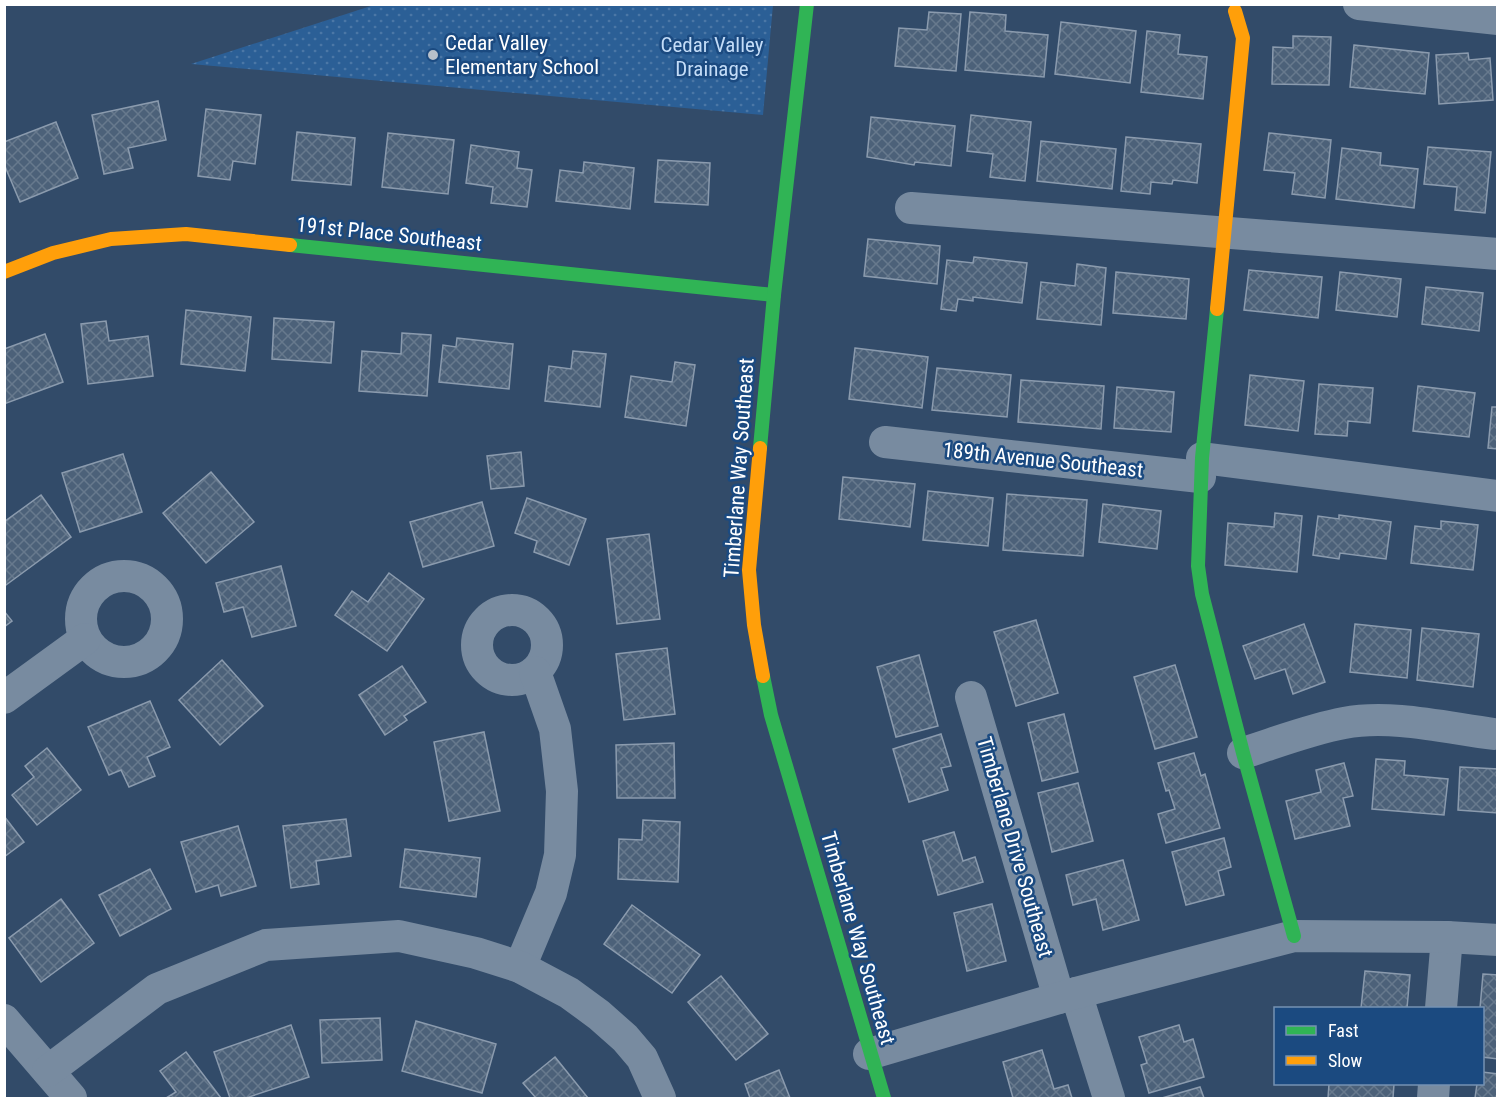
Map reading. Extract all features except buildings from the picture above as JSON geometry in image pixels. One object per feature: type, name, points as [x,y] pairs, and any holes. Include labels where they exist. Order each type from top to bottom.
[{"type":"street","name":"Timberlane Way Southeast","points":[[807,4],[774,296],[749,570],[751,601],[759,664],[771,715],[869,1054],[884,1098]]},
{"type":"street","points":[[1359,4],[1497,19]]},
{"type":"street","points":[[1237,7],[1243,38],[1201,468],[1198,566],[1202,594],[1243,753],[1294,936]]},
{"type":"street","points":[[911,208],[1497,254]]},
{"type":"street","name":"191st Place Southeast","points":[[4,272],[53,253],[111,239],[186,234],[774,296]]},
{"type":"street","name":"189th Avenue Southeast","points":[[885,442],[1201,468],[1497,496]]},
{"type":"street","points":[[4,698],[86,639]]},
{"type":"street","points":[[520,967],[551,894],[560,855],[562,791],[555,729],[535,672]]},
{"type":"street","name":"Timberlane Drive Southeast","points":[[970,697],[1067,996],[1109,1098]]},
{"type":"street","points":[[1243,753],[1343,723],[1363,720],[1388,720],[1494,734]]},
{"type":"street","points":[[48,1071],[158,989],[266,945],[399,936],[476,953],[520,967],[569,993],[625,1038],[642,1058],[660,1098]]},
{"type":"street","points":[[869,1054],[1067,996],[1294,936],[1447,937],[1497,940]]},
{"type":"street","points":[[1441,1007],[1447,937]]},
{"type":"street","points":[[4,1020],[71,1098]]},
{"type":"green space","name":"Cedar Valley Drainage","points":[[374,5],[773,5],[763,115],[191,64]]},
{"type":"traffic: fast","points":[[760,448],[774,295],[807,4]]},
{"type":"traffic: fast","points":[[290,245],[774,295]]},
{"type":"traffic: fast","points":[[1217,309],[1202,458],[1198,566],[1202,594],[1243,753],[1294,936]]},
{"type":"traffic: fast","points":[[763,676],[771,715],[884,1098]]},
{"type":"traffic: slow","points":[[1217,309],[1243,38],[1235,11]]},
{"type":"traffic: slow","points":[[4,272],[53,253],[111,239],[186,234],[290,245]]},
{"type":"traffic: slow","points":[[760,448],[749,570],[754,625],[763,676]]},
{"type":"place","name":"Cedar Valley Elementary School","points":[[433,55]]}]
